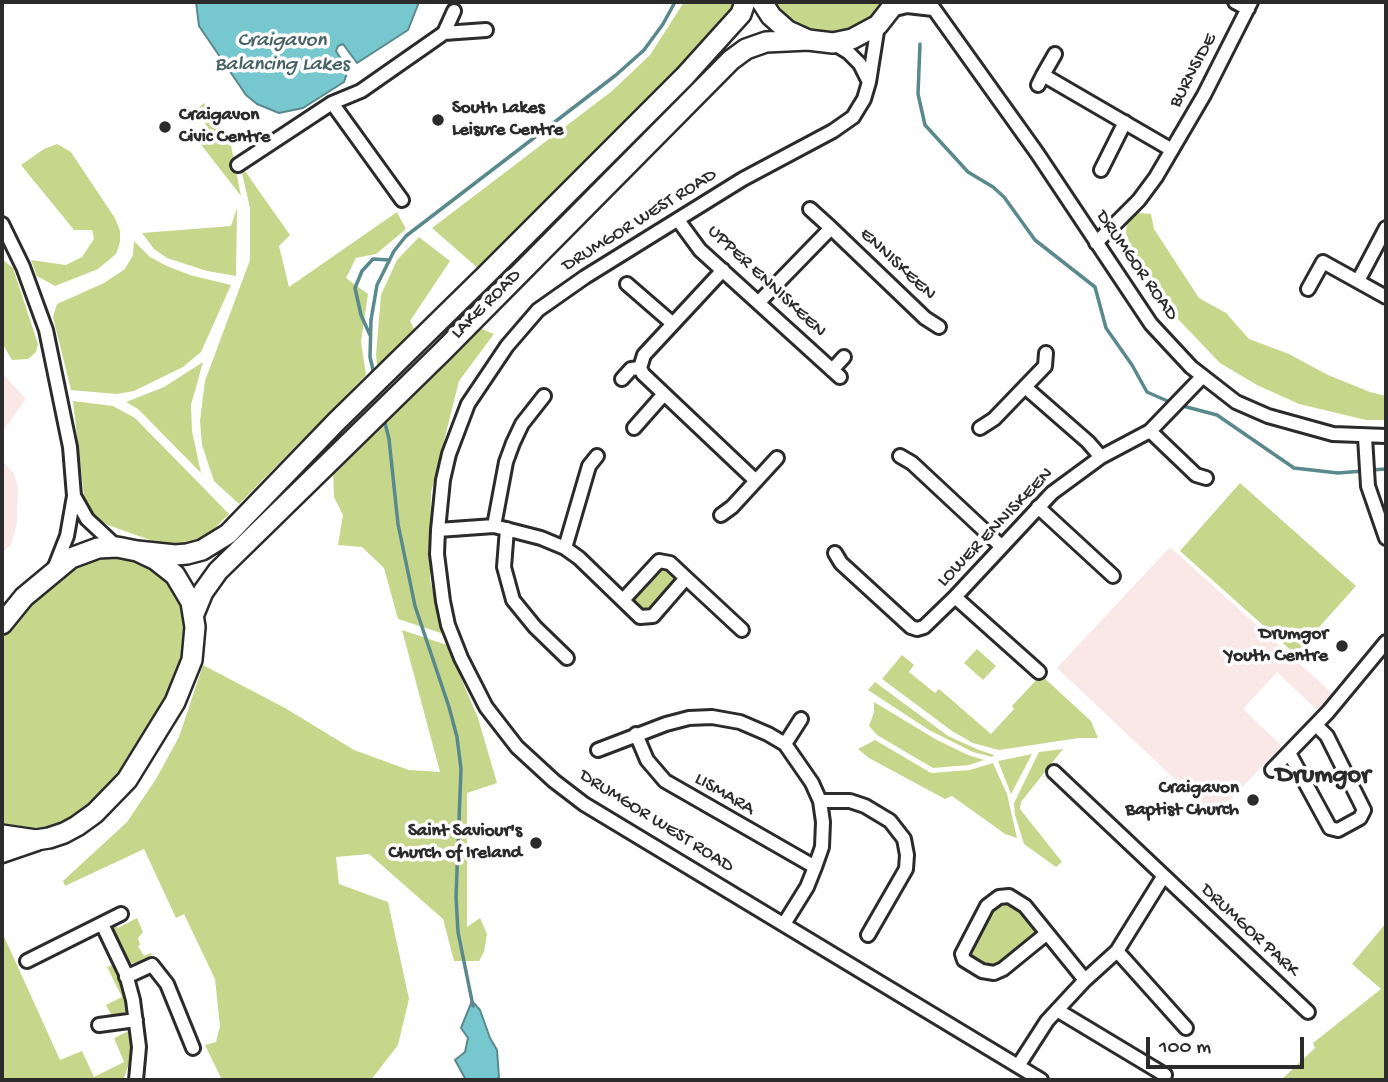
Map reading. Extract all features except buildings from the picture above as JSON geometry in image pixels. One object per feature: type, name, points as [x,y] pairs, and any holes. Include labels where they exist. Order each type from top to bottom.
[{"type":"highway","name":"LAKE ROAD","points":[[4,619],[53,571],[86,551],[127,549],[176,555],[202,550],[215,544],[685,76],[741,14],[745,2]]},
{"type":"highway","points":[[762,2],[771,16],[788,31],[808,40],[833,43],[852,39],[888,12]]},
{"type":"highway","name":"LAKE ROAD","points":[[194,614],[203,592],[218,571],[731,60],[746,49],[766,42],[808,40]]},
{"type":"highway","points":[[2,835],[22,839],[49,838],[78,826],[127,780],[176,702],[192,660],[195,644],[194,614],[187,593],[166,566],[127,549]]},
{"type":"main road","points":[[2,854],[49,838]]},
{"type":"street","name":"BURNSIDE","points":[[1096,243],[1139,200],[1204,96],[1250,5],[1235,2]]},
{"type":"street","name":"DRUMGOR ROAD","points":[[888,12],[907,5],[931,5],[1037,153],[1151,324],[1202,377],[1236,402],[1268,416],[1333,434],[1386,436]]},
{"type":"street","points":[[238,165],[332,103],[361,91],[444,33],[454,11]]},
{"type":"street","name":"DRUMGOR WEST ROAD","points":[[888,12],[859,108],[845,123],[743,180],[594,271],[538,310],[519,330],[485,376],[458,427],[443,480],[438,530],[439,576],[448,625],[461,658],[486,707],[534,765],[584,804],[1041,1080]]},
{"type":"street","points":[[444,33],[486,30]]},
{"type":"street","points":[[833,43],[848,52],[860,64],[869,82]]},
{"type":"street","points":[[1055,54],[1041,80],[1125,122],[1172,150]]},
{"type":"street","points":[[332,103],[402,200]]},
{"type":"street","points":[[1101,170],[1125,122]]},
{"type":"street","name":"ENNISKEEN","points":[[810,209],[925,318],[939,327]]},
{"type":"street","name":"UPPER ENNISKEEN","points":[[678,220],[700,250],[836,373],[844,358]]},
{"type":"street","points":[[2,224],[23,267],[46,330],[65,414],[74,496],[63,549],[53,571]]},
{"type":"street","points":[[1358,281],[1386,228]]},
{"type":"street","name":"ENNISKEEN","points":[[759,302],[831,229]]},
{"type":"street","points":[[1308,289],[1323,262],[1386,297]]},
{"type":"street","points":[[723,270],[644,355],[640,368],[643,374],[756,481]]},
{"type":"street","points":[[627,284],[672,323]]},
{"type":"street","points":[[980,428],[994,419],[1045,366],[1046,353]]},
{"type":"street","points":[[622,379],[631,369],[640,368]]},
{"type":"street","name":"LOWER ENNISKEEN","points":[[835,553],[850,572],[911,627],[915,634],[930,624],[1052,493],[1101,457],[1150,431],[1202,377]]},
{"type":"street","points":[[1025,387],[1088,442],[1101,457]]},
{"type":"street","points":[[634,428],[664,394]]},
{"type":"street","points":[[544,396],[522,424],[506,462],[501,528],[504,566],[513,600],[535,627],[563,654],[570,640]]},
{"type":"street","points":[[1150,431],[1196,475],[1206,478]]},
{"type":"street","points":[[1364,437],[1368,486],[1386,538]]},
{"type":"street","points":[[565,548],[589,466],[597,456]]},
{"type":"street","points":[[900,456],[912,463],[1002,546]]},
{"type":"street","points":[[721,515],[732,507],[776,458]]},
{"type":"street","points":[[74,496],[87,519],[127,549]]},
{"type":"street","points":[[1038,507],[1110,568]]},
{"type":"street","points":[[438,530],[501,528],[541,538],[565,548],[579,558],[640,617],[653,616],[686,578]]},
{"type":"street","points":[[623,600],[659,561],[670,563],[741,630]]},
{"type":"street","points":[[955,597],[1039,672]]},
{"type":"street","points":[[1272,770],[1316,724],[1386,642]]},
{"type":"street","points":[[598,750],[636,734],[689,718],[712,717],[740,722],[785,744],[802,767],[820,801],[823,838],[807,887],[784,924]]},
{"type":"street","points":[[785,744],[801,719]]},
{"type":"street","points":[[1289,753],[1330,828],[1338,830],[1360,818],[1364,810],[1327,736],[1316,724]]},
{"type":"street","name":"LISMARA","points":[[636,734],[647,760],[665,781],[815,867]]},
{"type":"street","name":"DRUMGOR PARK","points":[[1054,772],[1308,1012]]},
{"type":"street","points":[[820,801],[850,801],[865,806],[890,821],[904,839],[906,869],[869,935]]},
{"type":"street","points":[[1018,1066],[1037,1035],[1057,1010],[1117,951],[1163,877]]},
{"type":"street","points":[[1046,934],[1003,969],[994,973],[987,973],[964,960],[962,954],[987,906],[999,897],[1009,896],[1025,906],[1085,981]]},
{"type":"street","points":[[27,961],[121,914]]},
{"type":"street","points":[[102,924],[126,977],[139,1047],[139,1080]]},
{"type":"street","points":[[1117,951],[1185,1028]]},
{"type":"street","points":[[126,977],[152,965],[167,984],[193,1048]]},
{"type":"street","points":[[1057,1010],[1165,1075]]},
{"type":"street","points":[[99,1025],[135,1020]]},
{"type":"shaded area","points":[[2,373],[26,399],[2,432]]},
{"type":"shaded area","points":[[2,461],[13,472],[18,486],[17,522],[11,545],[2,552]]},
{"type":"shaded area","points":[[1170,547],[1333,694],[1317,710],[1277,672],[1243,709],[1282,746],[1214,816],[1057,668]]},
{"type":"green space","points":[[684,2],[738,2],[721,25],[480,270],[432,228],[612,91],[650,55]]},
{"type":"green space","points":[[773,2],[886,2],[874,17],[857,28],[838,34],[817,33],[797,26],[780,12]]},
{"type":"green space","points":[[204,103],[230,140],[241,196],[195,137],[208,128],[196,110]]},
{"type":"green space","points":[[57,144],[71,152],[115,218],[120,231],[120,242],[116,254],[98,269],[55,286],[37,276],[31,260],[66,265],[82,257],[94,239],[92,230],[74,230],[21,165],[44,149]]},
{"type":"green space","points":[[240,164],[290,235],[279,246],[289,287],[397,212],[406,229],[376,254],[356,258],[346,278],[368,294],[361,342],[366,375],[239,504],[214,481],[202,445],[200,421],[205,381],[250,260],[250,208]]},
{"type":"green space","points":[[237,208],[236,276],[207,271],[167,258],[154,249],[142,233],[231,226]]},
{"type":"green space","points":[[1139,213],[1151,214],[1154,229],[1199,298],[1226,313],[1249,339],[1289,354],[1328,375],[1386,396],[1386,420],[1366,420],[1299,404],[1257,385],[1220,363],[1179,320],[1133,252],[1126,233],[1127,222]]},
{"type":"green space","points":[[419,237],[450,261],[410,321],[415,331],[378,373],[376,355],[381,295],[397,260]]},
{"type":"green space","points":[[134,241],[150,257],[167,266],[231,285],[201,352],[183,367],[134,391],[116,394],[71,390],[53,317],[57,304],[104,283],[125,269],[133,255]]},
{"type":"green space","points":[[2,259],[13,268],[38,344],[36,352],[28,359],[12,360],[2,343]]},
{"type":"green space","points":[[474,326],[494,334],[459,381],[431,493],[430,580],[444,634],[398,619],[384,568],[362,547],[338,545],[343,515],[334,497],[333,467]]},
{"type":"green space","points":[[203,362],[191,405],[192,431],[201,473],[138,409],[126,402],[164,387]]},
{"type":"green space","points":[[73,401],[113,406],[135,418],[229,514],[209,534],[194,542],[179,545],[161,544],[98,519],[89,509],[84,496]]},
{"type":"green space","points":[[1240,483],[1356,586],[1295,654],[1180,551]]},
{"type":"green space","points":[[113,556],[144,564],[164,579],[180,602],[186,635],[184,656],[173,688],[152,728],[122,769],[101,794],[68,822],[49,830],[27,831],[2,827],[2,638],[23,608],[67,569],[93,558]]},
{"type":"green space","points":[[663,568],[676,578],[676,582],[649,612],[643,611],[633,603],[632,598]]},
{"type":"green space","points":[[402,630],[447,645],[478,718],[497,783],[467,793],[467,927],[480,918],[487,934],[484,952],[479,961],[454,961],[443,919],[369,854],[336,857],[339,884],[388,902],[409,999],[398,1045],[371,1080],[222,1080],[205,1045],[216,1042],[220,1026],[215,979],[184,914],[176,918],[144,849],[65,886],[63,881],[127,822],[156,779],[179,737],[203,665],[285,708],[354,750],[409,770],[440,772]]},
{"type":"green space","points":[[977,649],[996,666],[983,680],[964,663]]},
{"type":"green space","points":[[902,655],[914,665],[909,672],[935,693],[939,689],[991,734],[1041,675],[1091,721],[1098,738],[1079,738],[999,750],[973,743],[952,731],[882,679]]},
{"type":"green space","points":[[875,682],[948,736],[994,755],[992,757],[973,752],[929,730],[868,690]]},
{"type":"green space","points":[[874,702],[937,740],[984,760],[969,765],[933,768],[877,735],[869,726]]},
{"type":"green space","points":[[875,740],[931,773],[970,770],[993,763],[1007,794],[1017,838],[1005,834],[952,796],[945,799],[869,758],[858,749]]},
{"type":"green space","points":[[1063,749],[1021,802],[1020,809],[1062,862],[1056,867],[1024,844],[1014,803],[1039,752]]},
{"type":"green space","points":[[1032,754],[1011,794],[998,761]]},
{"type":"green space","points":[[1008,901],[1014,904],[1034,933],[1031,939],[995,967],[986,968],[969,955],[969,948],[995,904]]},
{"type":"green space","points":[[137,918],[143,932],[138,938],[138,946],[144,956],[151,953],[152,955],[127,964],[108,929],[113,920],[118,928]]},
{"type":"green space","points":[[1386,923],[1386,1080],[1281,1080],[1315,1048],[1313,1043],[1381,989],[1352,964]]},
{"type":"green space","points":[[2,932],[60,1060],[82,1051],[94,1077],[124,1062],[114,1038],[131,1030],[132,1056],[123,1080],[2,1080]]},
{"type":"green space","points":[[113,965],[129,1007],[126,1012],[112,1016],[106,1005],[122,997],[107,967]]},
{"type":"water","name":"Craigavon Balancing Lakes","points":[[196,2],[419,2],[408,30],[357,63],[343,44],[338,46],[336,51],[348,70],[344,82],[303,108],[279,113],[257,104],[246,95],[199,26]]},
{"type":"water","points":[[472,1001],[480,1010],[497,1050],[499,1077],[496,1080],[466,1080],[455,1060],[465,1052],[468,1038],[461,1028]]},
{"type":"waterway","points":[[374,374],[370,357],[371,320],[377,285],[394,251],[406,236],[616,75],[644,50],[675,2]]},
{"type":"waterway","points":[[920,44],[918,94],[925,125],[968,172],[1004,197],[1035,240],[1095,287],[1106,328],[1147,392],[1172,403]]},
{"type":"waterway","points":[[370,335],[361,315],[355,288],[362,271],[373,259],[389,260]]},
{"type":"waterway","points":[[1179,405],[1217,415],[1294,468],[1338,473],[1363,471]]},
{"type":"waterway","points":[[384,419],[389,439],[398,524],[415,606],[457,737],[461,769],[456,897],[458,932],[473,1006]]},
{"type":"waterway","points":[[1371,470],[1386,469]]},
{"type":"place","name":"South Lakes Leisure Centre","points":[[438,120]]},
{"type":"place","name":"Craigavon Civic Centre","points":[[165,127]]},
{"type":"place","name":"Drumgor Youth Centre","points":[[1342,646]]},
{"type":"place","name":"Craigavon Baptist Church","points":[[1253,800]]},
{"type":"place","name":"Saint Saviour's Church of Ireland","points":[[536,843]]},
{"type":"district","name":"Drumgor","points":[[1323,777]]}]
